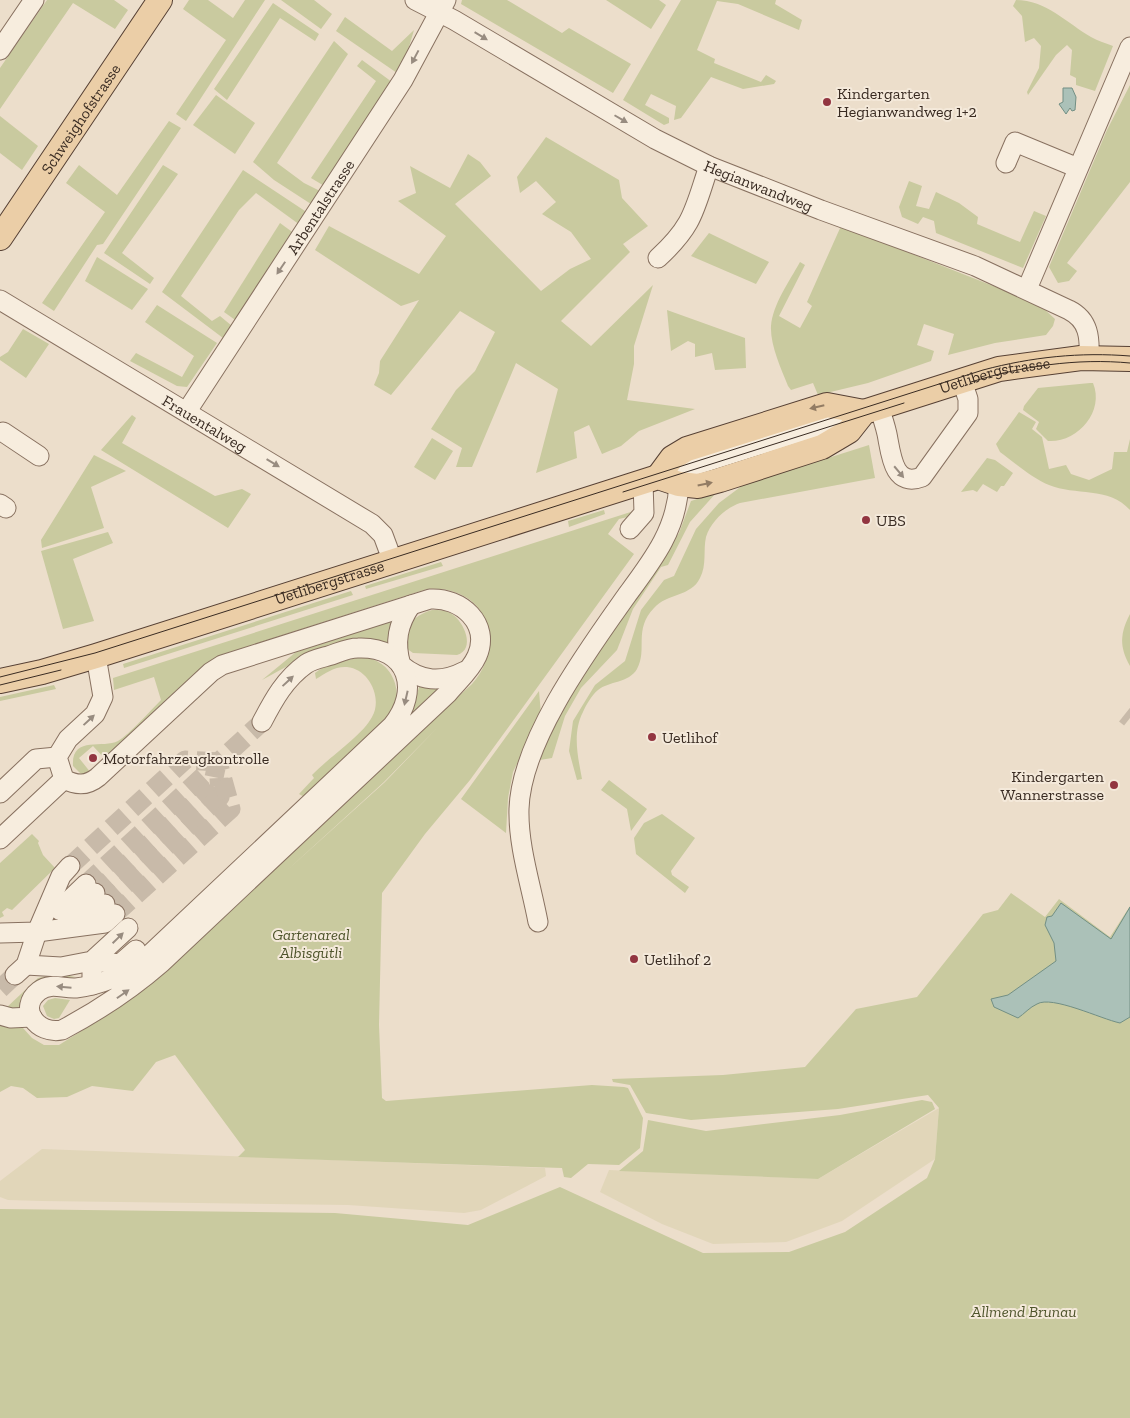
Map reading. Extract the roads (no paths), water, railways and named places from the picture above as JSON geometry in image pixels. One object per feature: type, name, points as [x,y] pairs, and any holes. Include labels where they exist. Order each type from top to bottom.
[{"type":"main road","name":"Schweighofstrasse","points":[[0,238],[160,0]]},
{"type":"main road","name":"Uetlibergstrasse","points":[[660,481],[672,458],[687,449],[806,410],[827,405],[872,410],[1014,366],[1089,358],[1130,359]]},
{"type":"main road","name":"Uetlibergstrasse","points":[[0,681],[42,672],[96,656],[393,562],[660,481],[698,486],[720,480],[822,447],[850,431],[872,410]]},
{"type":"street","points":[[0,50],[34,0]]},
{"type":"street","name":"Hegianwandweg","points":[[415,0],[442,7],[454,20],[655,139],[709,166],[794,200],[974,266],[1077,314],[1087,328],[1089,358]]},
{"type":"street","name":"Arbentalstrasse","points":[[187,410],[403,80],[442,7]]},
{"type":"street","points":[[1027,290],[1130,47]]},
{"type":"street","points":[[1006,163],[1015,142],[1078,168]]},
{"type":"street","points":[[658,258],[686,230],[697,206],[709,166]]},
{"type":"street","name":"Frauentalweg","points":[[0,300],[187,410],[372,524],[383,535],[393,562]]},
{"type":"street","points":[[872,410],[896,471],[904,478],[916,480],[922,477],[968,412],[968,399],[962,381]]},
{"type":"street","points":[[1,433],[39,456]]},
{"type":"street","points":[[630,529],[644,513],[660,481]]},
{"type":"street","points":[[538,922],[522,840],[519,808],[523,783],[536,739],[590,646],[647,568],[669,532],[676,515],[660,481]]},
{"type":"street","points":[[64,780],[78,785],[91,783],[211,672],[222,665],[411,605],[430,599],[445,599],[460,605],[472,614],[479,630],[480,645],[476,659],[448,693],[133,987],[101,1008],[55,1032],[41,1029],[32,1017],[31,1001],[44,988],[49,986],[74,988],[92,985],[116,978],[143,961],[398,718],[404,709],[408,680],[401,665],[397,637],[401,621],[411,605]]},
{"type":"street","points":[[262,722],[279,690],[307,663],[346,650],[359,648],[377,650],[391,655],[401,665],[419,677],[430,680],[450,678],[467,670]]},
{"type":"street","points":[[64,780],[58,757],[68,739],[95,714],[103,697],[96,656]]},
{"type":"street","points":[[0,793],[36,759],[58,757]]},
{"type":"street","points":[[0,840],[64,780]]},
{"type":"street","points":[[0,934],[37,932],[105,923],[92,889],[61,876],[37,932],[21,970],[61,967],[92,961],[120,964],[297,802],[304,809]]},
{"type":"street","points":[[37,932],[86,902],[92,889]]},
{"type":"street","points":[[92,985],[92,961],[128,928]]},
{"type":"street","points":[[0,1015],[11,1018],[32,1017]]},
{"type":"tunnel","points":[[1125,714],[1130,718]]},
{"type":"tunnel","points":[[86,884],[262,722]]},
{"type":"tunnel","points":[[70,866],[185,760],[218,762]]},
{"type":"tunnel","points":[[115,914],[231,809],[218,762]]},
{"type":"tunnel","points":[[95,893],[212,787],[216,768]]},
{"type":"tunnel","points":[[105,904],[220,797],[219,778]]},
{"type":"tunnel","points":[[0,989],[15,975]]},
{"type":"tram line","points":[[0,677],[95,653],[983,370],[1038,359],[1074,355],[1130,356]]},
{"type":"tram line","points":[[971,382],[990,376],[1050,365],[1090,362],[1130,363]]},
{"type":"tram line","points":[[623,492],[904,403]]},
{"type":"tram line","points":[[0,685],[61,670]]},
{"type":"place","name":"Kindergarten Hegianwandweg 1+2","points":[[827,102]]},
{"type":"place","name":"UBS","points":[[866,520]]},
{"type":"place","name":"Uetlihof","points":[[652,737]]},
{"type":"place","name":"Motorfahrzeugkontrolle","points":[[93,758]]},
{"type":"place","name":"Kindergarten Wannerstrasse","points":[[1114,785]]},
{"type":"place","name":"Uetlihof 2","points":[[634,959]]},
{"type":"park label","name":"Gartenareal Albisgütli","points":[[311,943]]},
{"type":"park label","name":"Allmend Brunau","points":[[1024,1311]]}]
